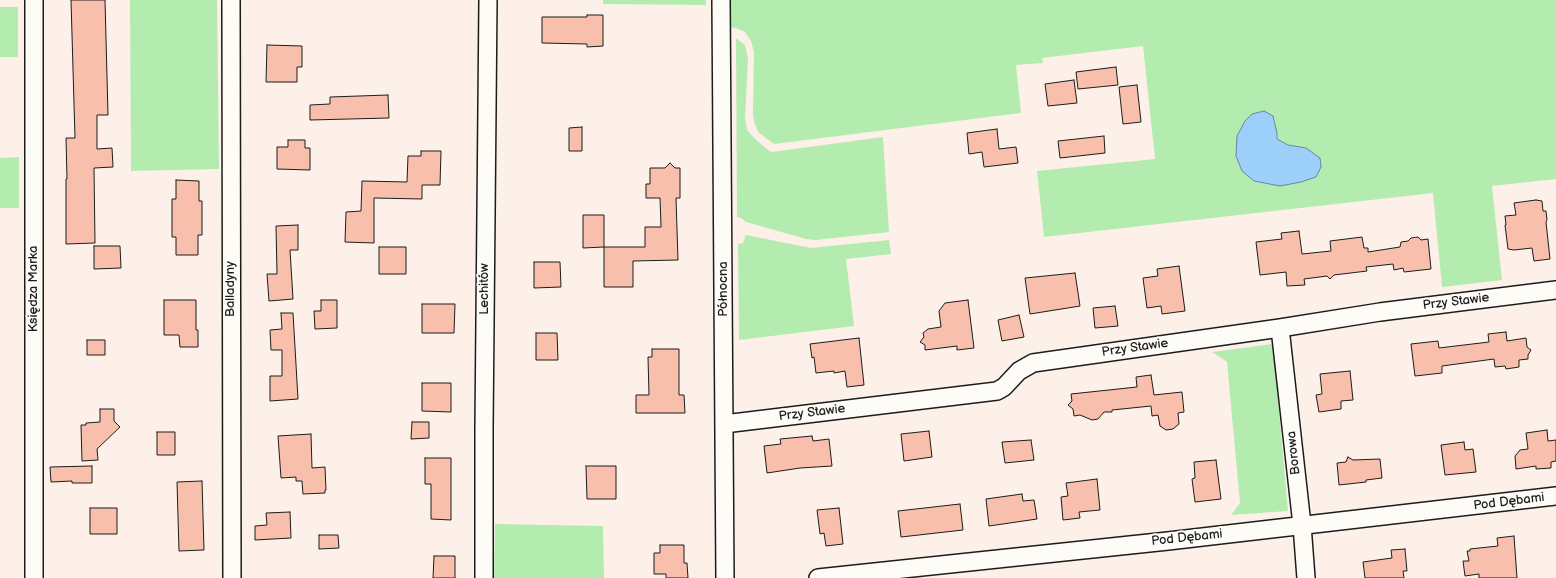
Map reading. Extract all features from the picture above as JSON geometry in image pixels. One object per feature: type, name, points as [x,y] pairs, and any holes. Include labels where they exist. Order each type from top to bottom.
[{"type":"street","name":"Księdza Marka","points":[[34,0],[34,578]]},
{"type":"street","name":"Balladyny","points":[[231,0],[232,578]]},
{"type":"street","name":"Lechitów","points":[[484,578],[488,0]]},
{"type":"street","name":"Północna","points":[[721,0],[725,578]]},
{"type":"street","name":"Przy Stawie","points":[[724,424],[997,392],[1004,387],[1019,371],[1032,363],[1280,328],[1380,312],[1556,290]]},
{"type":"street","name":"Borowa","points":[[1280,328],[1302,525],[1306,578]]},
{"type":"street","name":"Pod Dębami","points":[[818,578],[899,574],[1556,496]]},
{"type":"green space","points":[[130,0],[217,0],[219,169],[131,171]]},
{"type":"green space","points":[[603,0],[706,0],[706,5],[603,4]]},
{"type":"green space","points":[[727,0],[1556,0],[1556,179],[1492,186],[1502,280],[1442,287],[1433,193],[1044,237],[1037,171],[1155,159],[1143,46],[1042,58],[1043,63],[1016,65],[1021,113],[774,144],[758,132],[754,122],[754,52],[751,41],[745,32],[729,27]]},
{"type":"green space","points":[[0,7],[18,7],[18,57],[0,57]]},
{"type":"green space","points":[[736,38],[745,45],[748,59],[745,118],[747,130],[768,150],[772,152],[883,137],[889,232],[816,240],[806,239],[746,222],[737,217]]},
{"type":"green space","points":[[19,157],[19,208],[0,208],[0,158]]},
{"type":"green space","points":[[746,235],[811,248],[889,240],[891,254],[846,259],[854,326],[739,340],[738,244],[743,243]]},
{"type":"green space","points":[[1273,344],[1288,511],[1231,515],[1240,503],[1227,362],[1212,352]]},
{"type":"green space","points":[[495,524],[603,526],[604,578],[494,578]]},
{"type":"water","points":[[1264,111],[1273,116],[1277,139],[1288,145],[1306,148],[1320,158],[1321,167],[1316,177],[1301,182],[1280,186],[1254,181],[1242,171],[1236,156],[1237,136],[1245,121],[1252,114]]},
{"type":"building","points":[[71,0],[105,0],[108,115],[97,115],[97,149],[112,148],[113,167],[94,168],[95,243],[66,244],[66,138],[75,138]]},
{"type":"building","points":[[587,15],[603,15],[603,46],[587,47],[587,44],[542,43],[542,17],[587,17]]},
{"type":"building","points":[[267,45],[302,46],[302,67],[297,67],[297,82],[266,82]]},
{"type":"building","points":[[1116,67],[1118,85],[1078,89],[1076,72]]},
{"type":"building","points":[[1074,80],[1077,103],[1048,106],[1045,84]]},
{"type":"building","points":[[1137,85],[1141,122],[1123,124],[1119,87]]},
{"type":"building","points":[[388,95],[389,118],[310,120],[310,105],[330,104],[330,97]]},
{"type":"building","points":[[582,127],[582,151],[569,151],[569,128]]},
{"type":"building","points":[[997,129],[999,149],[1016,147],[1018,163],[984,167],[982,152],[969,154],[967,133]]},
{"type":"building","points":[[1104,136],[1105,153],[1060,158],[1058,141]]},
{"type":"building","points":[[288,140],[305,140],[305,148],[310,148],[310,170],[277,169],[277,147],[288,147]]},
{"type":"building","points":[[421,151],[441,151],[440,185],[422,185],[422,199],[374,198],[374,243],[345,242],[346,212],[361,211],[362,181],[407,182],[408,156],[421,156]]},
{"type":"building","points":[[670,163],[675,168],[680,168],[680,198],[676,198],[678,260],[633,261],[633,287],[604,287],[604,247],[645,247],[645,227],[661,227],[660,198],[646,198],[646,184],[650,184],[650,168],[665,168]]},
{"type":"building","points":[[176,180],[199,181],[199,201],[202,201],[202,235],[198,235],[198,255],[176,255],[176,237],[172,237],[172,199],[176,199]]},
{"type":"building","points":[[1536,200],[1542,201],[1543,211],[1546,211],[1550,259],[1534,261],[1532,248],[1514,250],[1508,249],[1505,216],[1516,215],[1514,203]]},
{"type":"building","points":[[583,215],[604,215],[604,247],[583,248]]},
{"type":"building","points":[[298,225],[298,250],[290,250],[293,299],[269,301],[267,274],[277,274],[276,226]]},
{"type":"building","points":[[1299,231],[1302,254],[1331,251],[1330,241],[1362,237],[1364,248],[1368,248],[1368,252],[1400,247],[1401,242],[1408,241],[1411,238],[1418,237],[1421,240],[1428,239],[1431,269],[1404,272],[1403,268],[1394,270],[1393,264],[1366,267],[1367,271],[1334,275],[1330,279],[1327,276],[1304,279],[1305,285],[1287,286],[1286,272],[1260,275],[1256,242],[1282,239],[1281,233]]},
{"type":"building","points":[[94,246],[120,246],[121,268],[94,269]]},
{"type":"building","points":[[379,247],[406,247],[406,274],[379,274]]},
{"type":"building","points":[[534,262],[560,262],[561,287],[534,288]]},
{"type":"building","points":[[1179,266],[1185,311],[1162,314],[1161,306],[1147,308],[1143,278],[1158,276],[1157,269]]},
{"type":"building","points":[[1075,273],[1080,306],[1030,314],[1025,278]]},
{"type":"building","points":[[164,300],[196,300],[196,330],[198,330],[198,347],[180,347],[179,335],[164,335]]},
{"type":"building","points":[[321,300],[337,300],[337,328],[315,329],[314,311],[321,311]]},
{"type":"building","points":[[968,300],[974,348],[957,350],[957,346],[925,350],[925,345],[920,342],[924,337],[923,333],[928,329],[941,327],[939,311],[945,303]]},
{"type":"building","points":[[422,304],[455,304],[454,333],[422,333]]},
{"type":"building","points":[[1115,306],[1118,326],[1095,328],[1093,308]]},
{"type":"building","points":[[281,313],[293,313],[298,399],[270,401],[270,376],[282,376],[282,350],[271,350],[270,330],[282,329]]},
{"type":"building","points":[[1019,315],[1024,337],[1002,341],[998,320]]},
{"type":"building","points":[[1506,332],[1507,341],[1526,338],[1527,347],[1531,350],[1528,355],[1528,359],[1519,360],[1519,367],[1506,369],[1505,366],[1495,367],[1494,359],[1442,366],[1442,373],[1415,376],[1411,344],[1438,341],[1439,348],[1489,342],[1488,334]]},
{"type":"building","points":[[536,333],[557,333],[558,360],[536,360]]},
{"type":"building","points":[[859,338],[864,385],[847,387],[845,371],[834,373],[834,371],[816,373],[814,357],[812,358],[810,344]]},
{"type":"building","points":[[87,340],[105,340],[105,355],[87,355]]},
{"type":"building","points":[[652,349],[679,349],[679,395],[684,395],[685,413],[636,413],[636,395],[649,395],[648,357],[652,357]]},
{"type":"building","points":[[1350,371],[1353,400],[1341,401],[1341,409],[1319,412],[1316,395],[1322,394],[1320,374]]},
{"type":"building","points":[[1151,375],[1154,395],[1182,392],[1184,412],[1178,413],[1179,424],[1173,429],[1166,430],[1160,426],[1158,415],[1152,416],[1151,406],[1112,410],[1112,412],[1104,412],[1098,419],[1092,420],[1080,415],[1074,416],[1073,409],[1068,405],[1072,401],[1071,394],[1137,387],[1136,377]]},
{"type":"building","points":[[422,383],[451,383],[451,412],[422,411]]},
{"type":"building","points":[[100,409],[114,409],[114,421],[120,427],[97,449],[98,460],[82,461],[81,425],[100,422]]},
{"type":"building","points":[[412,422],[429,422],[429,438],[411,439]]},
{"type":"building","points":[[1547,430],[1548,441],[1556,440],[1556,461],[1551,462],[1551,468],[1536,469],[1536,466],[1516,469],[1515,456],[1520,450],[1528,449],[1526,433]]},
{"type":"building","points":[[929,431],[932,457],[904,461],[901,434]]},
{"type":"building","points":[[157,432],[175,432],[175,455],[157,455]]},
{"type":"building","points":[[311,434],[312,468],[325,467],[325,493],[303,494],[302,481],[296,481],[296,477],[281,478],[278,436]]},
{"type":"building","points":[[812,436],[813,441],[829,439],[832,466],[800,468],[767,473],[764,446],[781,444],[780,439]]},
{"type":"building","points":[[1031,440],[1034,460],[1005,463],[1002,442]]},
{"type":"building","points":[[1464,442],[1465,450],[1473,449],[1476,472],[1445,475],[1441,445]]},
{"type":"building","points":[[1348,457],[1353,460],[1380,459],[1382,478],[1366,480],[1366,482],[1339,485],[1337,463],[1346,462]]},
{"type":"building","points":[[425,458],[451,458],[451,520],[431,519],[431,484],[425,484]]},
{"type":"building","points":[[1216,460],[1221,499],[1195,502],[1192,479],[1195,478],[1194,462]]},
{"type":"building","points":[[92,466],[92,483],[72,483],[72,481],[51,482],[50,467]]},
{"type":"building","points":[[586,466],[616,466],[616,499],[587,499]]},
{"type":"building","points":[[1097,479],[1100,510],[1079,512],[1080,518],[1063,520],[1061,497],[1068,496],[1066,483]]},
{"type":"building","points":[[202,481],[204,550],[179,551],[177,482]]},
{"type":"building","points":[[1022,494],[1023,501],[1034,500],[1037,519],[989,526],[986,499]]},
{"type":"building","points":[[960,504],[963,530],[901,537],[898,511]]},
{"type":"building","points":[[90,508],[117,508],[117,534],[90,534]]},
{"type":"building","points":[[839,508],[843,544],[826,546],[824,533],[820,534],[817,510]]},
{"type":"building","points":[[290,512],[291,538],[255,540],[255,526],[267,525],[266,513]]},
{"type":"building","points":[[319,535],[338,535],[339,548],[319,549]]},
{"type":"building","points":[[1514,536],[1517,578],[1479,578],[1479,574],[1465,576],[1463,561],[1469,561],[1467,551],[1470,551],[1470,549],[1498,546],[1497,538]]},
{"type":"building","points":[[660,545],[684,545],[684,563],[687,563],[688,578],[666,578],[666,574],[654,574],[654,553],[660,553]]},
{"type":"building","points":[[1405,549],[1407,571],[1403,571],[1404,578],[1365,578],[1363,562],[1392,558],[1391,550]]},
{"type":"building","points":[[434,556],[455,556],[455,578],[433,578]]}]
